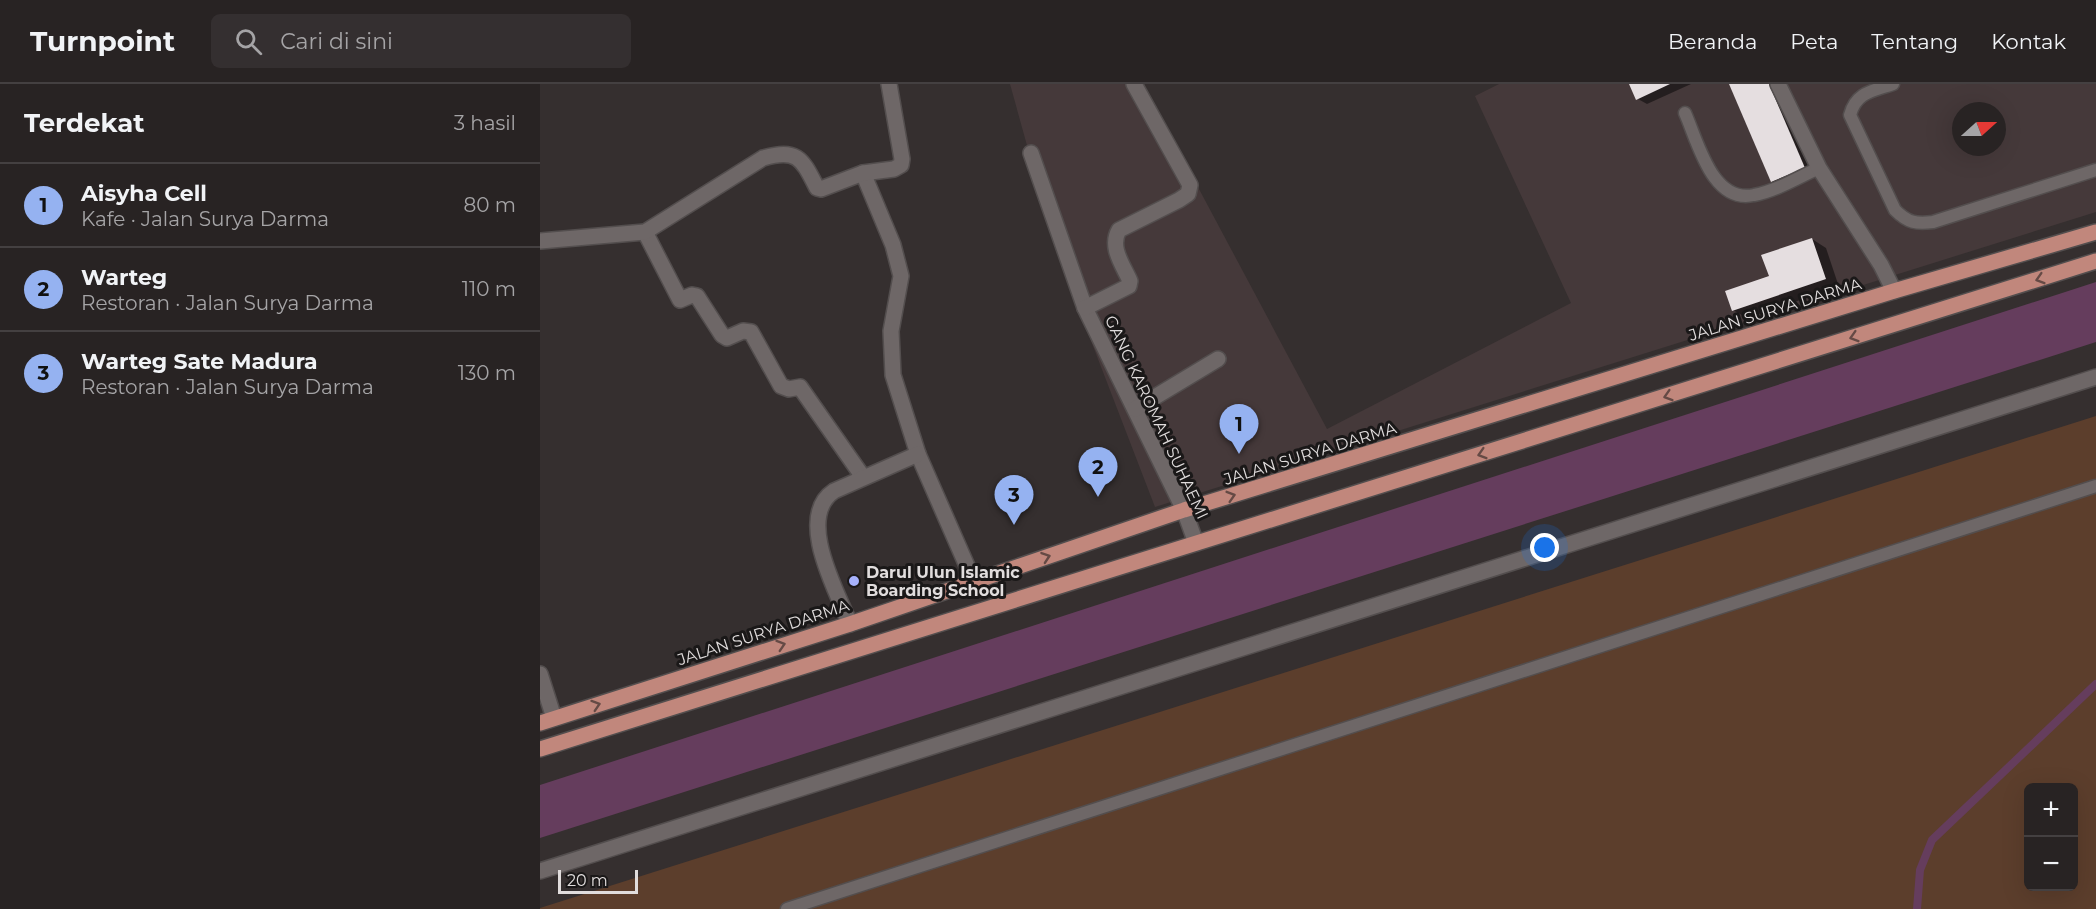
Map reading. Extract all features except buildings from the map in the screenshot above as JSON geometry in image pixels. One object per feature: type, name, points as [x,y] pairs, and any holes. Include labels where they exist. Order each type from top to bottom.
[{"type":"main road","name":"JALAN SURYA DARMA","points":[[547,720],[850,624],[1184,510],[1894,291],[2096,232]]},
{"type":"main road","points":[[540,749],[2096,261]]},
{"type":"street","points":[[540,241],[645,232],[763,158],[775,155],[787,153],[798,157],[805,164],[817,188],[828,188],[863,173],[894,169],[901,165],[902,159],[889,84]]},
{"type":"street","points":[[1085,308],[1129,286],[1130,281],[1114,245],[1114,238],[1119,230],[1179,200],[1188,194],[1190,185],[1134,84]]},
{"type":"street","points":[[1778,84],[1819,168],[1881,265],[1894,291]]},
{"type":"street","name":"GANG KAROMAH SUHAEMI","points":[[1031,153],[1085,308],[1184,510],[1196,543]]},
{"type":"street","points":[[863,173],[892,245],[901,276],[891,331],[892,366],[918,454],[974,582]]},
{"type":"street","points":[[645,232],[680,300],[692,295],[697,296],[722,335],[727,338],[747,330],[751,332],[781,386],[789,389],[800,387],[863,477]]},
{"type":"street","points":[[1136,409],[1218,359]]},
{"type":"street","points":[[540,871],[2096,377]]},
{"type":"street","points":[[850,624],[821,554],[819,523],[825,496],[918,454]]},
{"type":"street","points":[[540,674],[547,720]]},
{"type":"lane","points":[[1893,84],[1862,94],[1854,102],[1850,115],[1896,210],[1905,220],[1916,224],[1933,222],[2096,170]]},
{"type":"lane","points":[[1685,113],[1713,176],[1724,189],[1737,196],[1754,195],[1819,168]]},
{"type":"lane","points":[[787,909],[2096,486]]},
{"type":"shaded area","points":[[1010,84],[1143,84],[1327,429],[1571,303],[1475,96],[1499,84],[2096,84],[2096,212],[1155,507],[1056,250]]},
{"type":"shaded area","points":[[2096,282],[2096,342],[540,838],[540,785]]},
{"type":"shaded area","points":[[2096,416],[2096,909],[540,908]]},
{"type":"waterway","points":[[1917,909],[1920,870],[1932,840],[2096,684]]},
{"type":"place","name":"Aisyha Cell","points":[[1239,454]]},
{"type":"place","name":"Warteg","points":[[1098,497]]},
{"type":"place","name":"Warteg Sate Madura","points":[[1014,525]]},
{"type":"place","name":"Darul Ulun Islamic Boarding School","points":[[854,581]]}]
